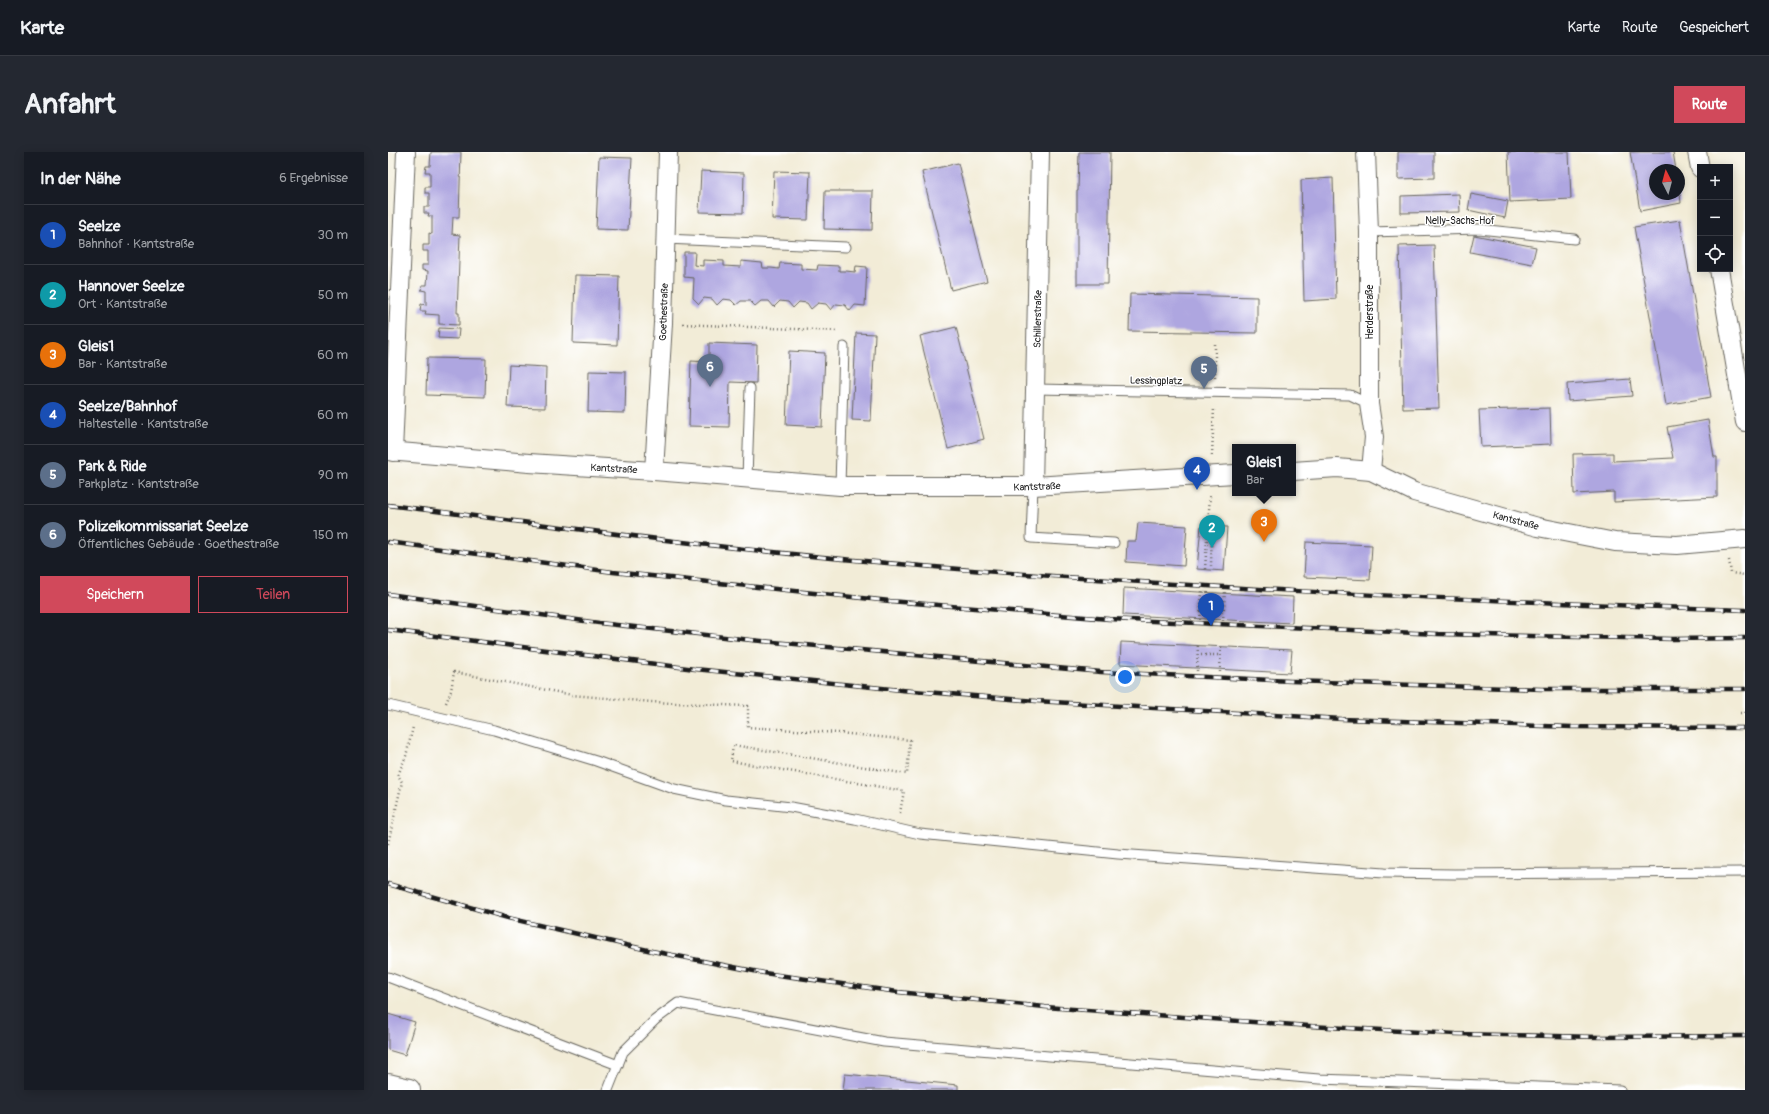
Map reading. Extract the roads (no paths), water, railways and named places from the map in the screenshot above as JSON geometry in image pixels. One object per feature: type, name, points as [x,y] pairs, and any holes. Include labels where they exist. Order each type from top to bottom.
[{"type":"street","points":[[391,451],[406,152]]},
{"type":"street","name":"Goethestraße","points":[[654,471],[663,323],[668,152]]},
{"type":"street","name":"Schillerstraße","points":[[1033,486],[1040,152]]},
{"type":"street","name":"Herderstraße","points":[[1366,152],[1369,232],[1369,404],[1374,437],[1371,470]]},
{"type":"street","points":[[1697,152],[1699,164]]},
{"type":"street","points":[[1720,272],[1745,422]]},
{"type":"street","name":"Kantstraße","points":[[391,451],[529,463],[654,471],[840,486],[1033,486],[1232,474]]},
{"type":"street","name":"Kantstraße","points":[[1296,472],[1337,468],[1371,470],[1414,492],[1538,527],[1615,542],[1677,545],[1745,539]]},
{"type":"street","points":[[388,1085],[409,1090]]},
{"type":"lane","name":"Nelly-Sachs-Hof","points":[[1369,232],[1479,229],[1574,239]]},
{"type":"lane","points":[[666,239],[846,247]]},
{"type":"lane","points":[[840,486],[844,347]]},
{"type":"lane","points":[[747,478],[750,388]]},
{"type":"lane","name":"Lessingplatz","points":[[1035,389],[1350,395],[1369,404]]},
{"type":"lane","points":[[1033,486],[1031,538],[1114,543]]},
{"type":"lane","points":[[388,705],[494,730],[596,761],[674,789],[726,800],[791,807],[920,834],[1118,854],[1384,873],[1745,872]]},
{"type":"lane","points":[[388,977],[618,1065]]},
{"type":"lane","points":[[608,1090],[623,1052],[655,1020],[678,1003],[884,1042],[1319,1079],[1620,1090]]},
{"type":"railway","points":[[388,505],[729,547],[956,569],[1181,585],[1294,591],[1745,610]]},
{"type":"railway","points":[[388,542],[613,572],[890,601],[1109,619],[1438,634],[1673,639],[1745,638]]},
{"type":"railway","points":[[388,594],[599,623],[751,640],[1101,672],[1291,681],[1542,689],[1745,689]]},
{"type":"railway","points":[[388,630],[695,669],[901,690],[1036,701],[1342,719],[1572,727],[1745,728]]},
{"type":"railway","points":[[388,884],[508,918],[652,951],[764,973],[898,992],[1045,1007],[1309,1026],[1456,1034],[1599,1037],[1745,1036]]},
{"type":"place","name":"Polizeikommissariat Seelze","points":[[710,387]]},
{"type":"place","name":"Park & Ride","points":[[1204,389]]},
{"type":"place","name":"Seelze/Bahnhof","points":[[1197,490]]},
{"type":"place","name":"Gleis1","points":[[1264,542]]},
{"type":"place","name":"Hannover Seelze","points":[[1212,548]]},
{"type":"place","name":"Seelze","points":[[1211,626]]}]
